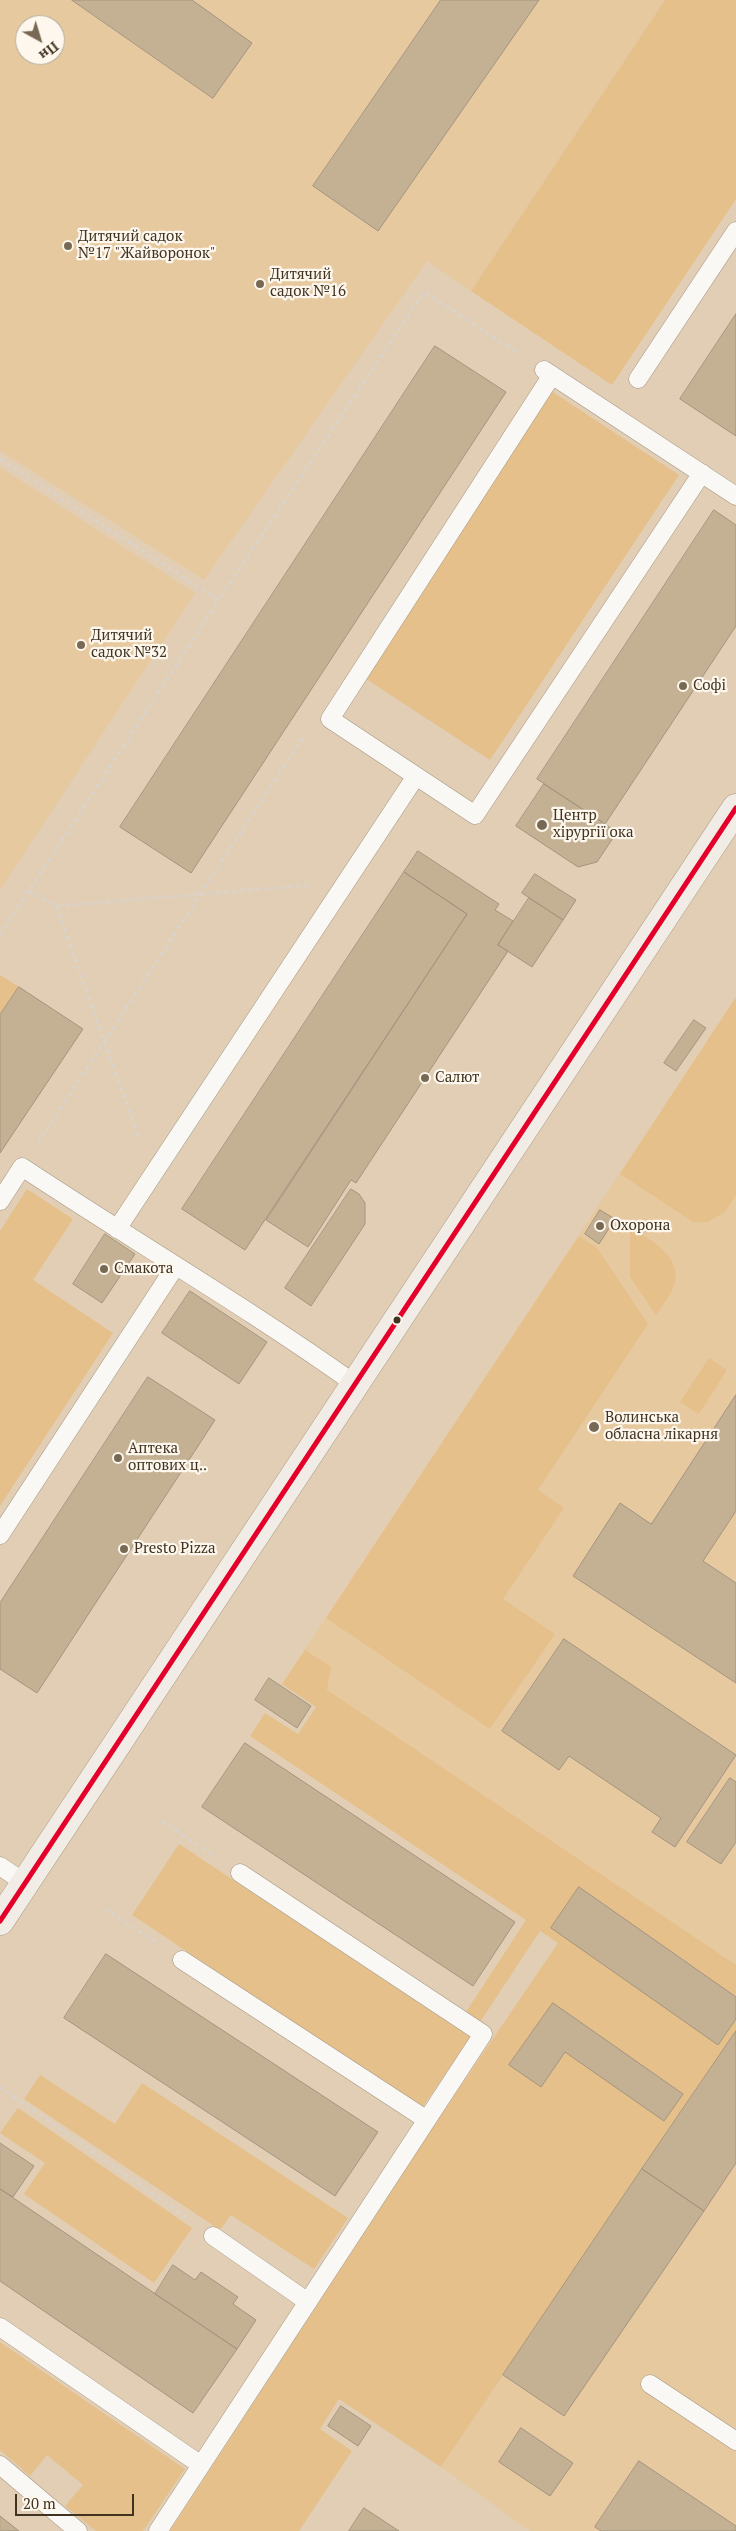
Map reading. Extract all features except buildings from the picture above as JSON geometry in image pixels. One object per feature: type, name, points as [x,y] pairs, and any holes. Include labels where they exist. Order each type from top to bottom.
[{"type":"street","points":[[0,1921],[736,808]]},
{"type":"lane","points":[[638,379],[736,231]]},
{"type":"lane","points":[[702,473],[475,815],[330,719],[548,373],[702,473],[736,496]]},
{"type":"lane","points":[[117,1229],[416,776]]},
{"type":"lane","points":[[0,1201],[22,1167],[176,1267],[292,1339],[355,1384]]},
{"type":"lane","points":[[0,1535],[176,1267]]},
{"type":"lane","points":[[0,1866],[25,1883]]},
{"type":"lane","points":[[158,2531],[483,2034],[240,1873]]},
{"type":"lane","points":[[182,1960],[427,2120]]},
{"type":"lane","points":[[213,2236],[308,2302]]},
{"type":"lane","points":[[0,2327],[201,2465]]},
{"type":"lane","points":[[650,2384],[736,2441]]},
{"type":"lane","points":[[0,2465],[78,2531]]},
{"type":"path","points":[[0,935],[219,600],[424,292],[548,373]]},
{"type":"path","points":[[0,459],[219,600]]},
{"type":"path","points":[[22,1167],[310,727]]},
{"type":"path","points":[[29,891],[56,906],[347,882]]},
{"type":"path","points":[[56,906],[152,1176]]},
{"type":"path","points":[[162,1822],[240,1873]]},
{"type":"path","points":[[105,1909],[182,1960]]},
{"type":"path","points":[[0,2087],[213,2236]]},
{"type":"shaded area","name":"Дитячий садок №16","points":[[0,0],[665,0],[471,291],[427,261],[204,580],[0,451]]},
{"type":"shaded area","points":[[665,0],[736,0],[736,199],[612,385],[471,291]]},
{"type":"shaded area","points":[[548,389],[679,475],[490,760],[360,675]]},
{"type":"shaded area","name":"Дитячий садок №32","points":[[0,467],[195,593],[0,890]]},
{"type":"shaded area","points":[[0,975],[19,987],[0,1015]]},
{"type":"shaded area","name":"Волинська обласна лікарня","points":[[736,997],[736,1984],[282,1684]]},
{"type":"shaded area","points":[[736,997],[736,1195],[725,1212],[708,1222],[693,1222],[620,1174]]},
{"type":"shaded area","points":[[27,1189],[73,1219],[33,1280],[113,1333],[0,1506],[0,1231]]},
{"type":"shaded area","points":[[630,1226],[664,1251],[675,1268],[676,1277],[673,1288],[656,1315],[630,1277]]},
{"type":"shaded area","points":[[579,1236],[597,1248],[648,1324],[538,1490],[564,1508],[503,1599],[555,1634],[490,1729],[326,1618]]},
{"type":"shaded area","points":[[709,1358],[727,1370],[699,1414],[680,1402]]},
{"type":"shaded area","points":[[305,1650],[331,1667],[327,1690],[736,1965],[736,2031],[441,2467],[339,2399],[320,2429],[352,2451],[299,2531],[170,2531],[433,2127],[558,1943],[540,1931],[480,2022],[466,2012],[526,1920],[250,1736],[265,1713],[298,1734],[316,1707],[282,1684]]},
{"type":"shaded area","points":[[179,1844],[470,2037],[422,2108],[132,1915]]},
{"type":"shaded area","points":[[736,2031],[736,2531],[530,2531],[441,2467]]},
{"type":"shaded area","points":[[40,2075],[115,2124],[142,2083],[348,2218],[314,2269],[231,2215],[220,2230],[24,2099]]},
{"type":"shaded area","points":[[18,2108],[192,2228],[154,2283],[24,2194],[45,2163],[0,2133]]},
{"type":"shaded area","points":[[0,2342],[185,2469],[143,2531],[96,2531],[65,2506],[83,2485],[47,2455],[30,2476],[0,2450]]},
{"type":"transit line","points":[[0,1921],[736,808]]},
{"type":"place","name":"Дитячий садок №17 \"Жайворонок\"","points":[[68,246]]},
{"type":"place","name":"Дитячий садок №16","points":[[260,284]]},
{"type":"place","name":"Дитячий садок №32","points":[[81,645]]},
{"type":"place","name":"Софі","points":[[683,686]]},
{"type":"place","name":"Центр хірургії ока","points":[[542,825]]},
{"type":"place","name":"Салют","points":[[425,1078]]},
{"type":"place","name":"Охорона","points":[[600,1226]]},
{"type":"place","name":"Смакота","points":[[104,1269]]},
{"type":"place","name":"Волинська обласна лікарня","points":[[594,1427]]},
{"type":"place","name":"Аптека оптових ц‥","points":[[118,1458]]},
{"type":"place","name":"Presto Pizza","points":[[124,1549]]}]
